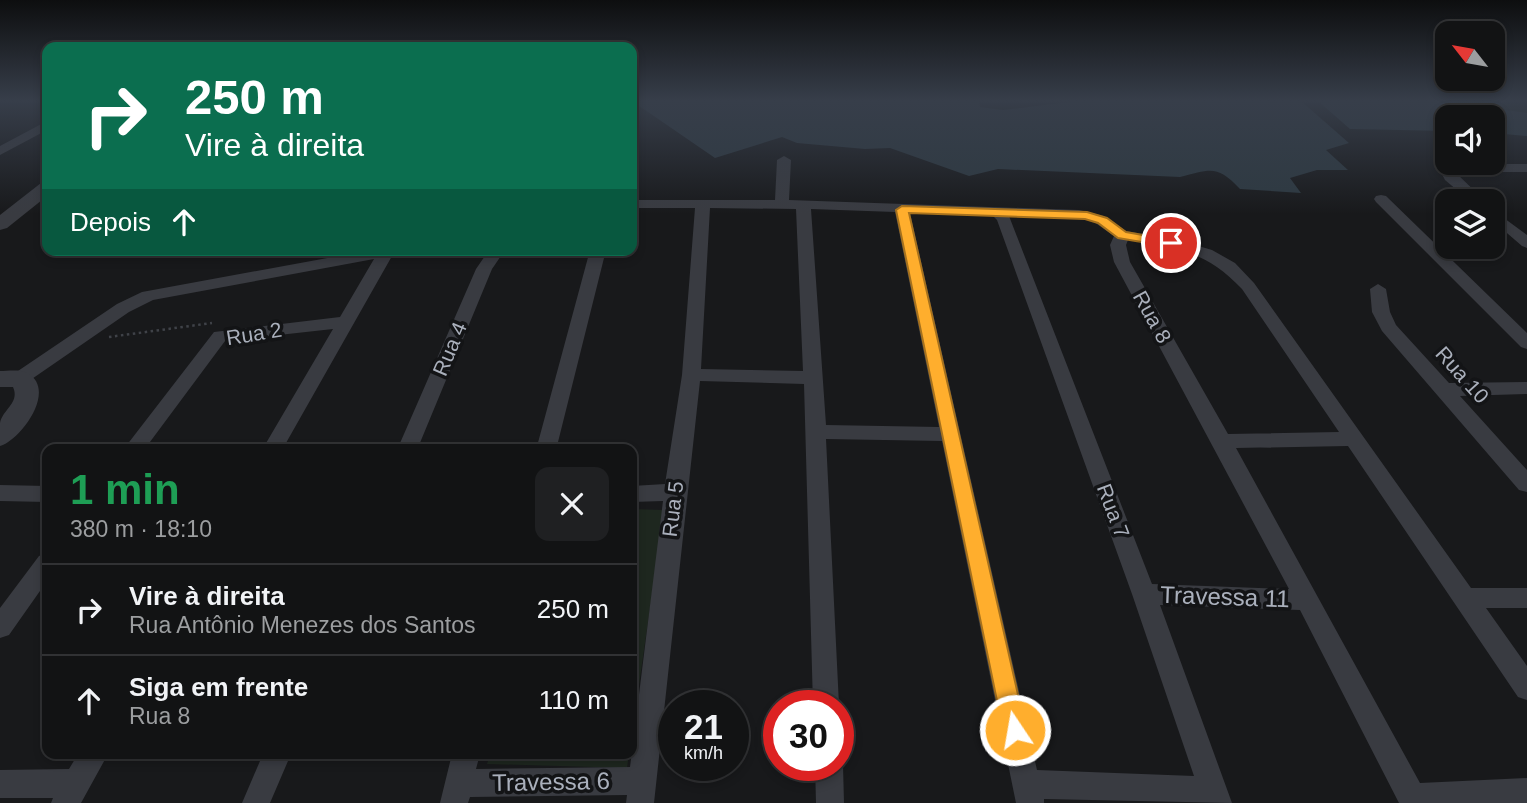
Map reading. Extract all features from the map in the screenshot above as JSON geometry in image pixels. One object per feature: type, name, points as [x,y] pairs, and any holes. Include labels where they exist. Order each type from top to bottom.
[{"type":"street","points":[[0,150],[22,138]]},
{"type":"street","points":[[784,160],[796,207],[813,378],[825,690]]},
{"type":"street","points":[[1464,189],[1450,177],[1446,168],[1527,168]]},
{"type":"street","points":[[0,207],[42,174]]},
{"type":"street","points":[[0,224],[42,191]]},
{"type":"street","points":[[1381,198],[1527,343]]},
{"type":"street","points":[[637,204],[703,209],[796,207],[903,215],[1092,216],[1122,235],[1181,246],[1212,257],[1230,267],[1248,286],[1527,688]]},
{"type":"street","points":[[0,207],[22,207]]},
{"type":"street","points":[[703,209],[796,207]]},
{"type":"street","name":"Rua 5","points":[[641,792],[691,375],[703,209]]},
{"type":"street","points":[[903,215],[1028,793],[1216,797]]},
{"type":"street","name":"Rua 7","points":[[1001,217],[1144,594],[1216,797]]},
{"type":"street","points":[[1505,224],[1527,243]]},
{"type":"street","name":"Rua 8","points":[[1122,235],[1118,246],[1122,262],[1222,441],[1414,801]]},
{"type":"street","points":[[9,379],[123,308],[160,292],[369,256]]},
{"type":"street","points":[[275,444],[345,322],[389,256]]},
{"type":"street","name":"Rua 4","points":[[410,444],[484,269],[493,256]]},
{"type":"street","points":[[548,444],[596,256]]},
{"type":"street","name":"Rua 10","points":[[1378,289],[1381,312],[1388,327],[1527,484]]},
{"type":"street","name":"Rua 2","points":[[138,444],[220,336],[345,322]]},
{"type":"street","points":[[691,375],[813,378]]},
{"type":"street","points":[[0,437],[22,409],[28,395],[27,386],[9,379]]},
{"type":"street","points":[[1446,390],[1527,388]]},
{"type":"street","points":[[816,432],[951,434]]},
{"type":"street","points":[[1222,441],[1354,439]]},
{"type":"street","points":[[637,494],[675,492]]},
{"type":"street","points":[[0,493],[42,494]]},
{"type":"street","points":[[0,627],[42,571]]},
{"type":"street","name":"Travessa 11","points":[[1144,594],[1305,600]]},
{"type":"street","points":[[1464,598],[1527,598]]},
{"type":"street","points":[[0,784],[71,793],[91,759]]},
{"type":"street","points":[[256,803],[275,759]]},
{"type":"street","points":[[457,793],[466,759]]},
{"type":"street","points":[[829,781],[830,803]]},
{"type":"street","name":"Travessa 6","points":[[457,793],[641,792]]},
{"type":"street","points":[[1414,801],[1527,792]]},
{"type":"path","points":[[72,342],[211,323],[220,327],[220,336]]},
{"type":"shaded area","points":[[687,138],[777,138],[715,158]]},
{"type":"shaded area","points":[[786,138],[1344,138],[1349,143],[1326,150],[1348,170],[1317,170],[1290,178],[1301,193],[1240,189],[1225,176],[1213,171],[1180,177],[998,169],[969,176],[890,148],[865,149],[797,143]]},
{"type":"shaded area","points":[[637,509],[664,510],[637,699]]},
{"type":"shaded area","points":[[488,759],[628,759],[627,768],[487,764]]},
{"type":"route","points":[[1015,730],[902,210],[1079,214],[1102,220],[1122,235],[1171,243]]}]
